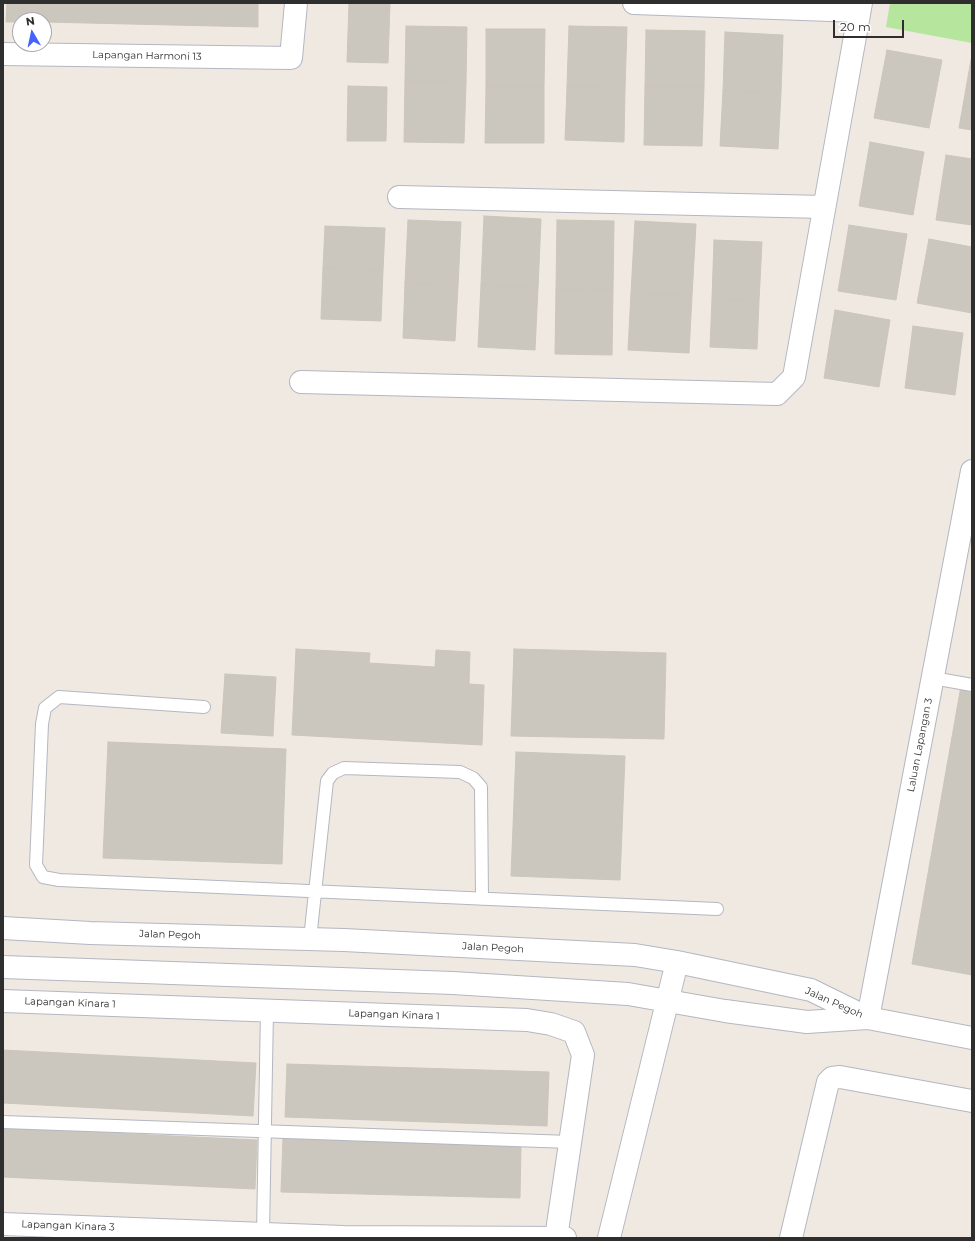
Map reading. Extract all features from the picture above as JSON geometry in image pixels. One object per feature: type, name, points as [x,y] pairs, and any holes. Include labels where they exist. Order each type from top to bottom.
[{"type":"street","name":"Lapangan Harmoni 13","points":[[3,54],[291,58],[296,3]]},
{"type":"street","points":[[301,382],[776,394],[794,377],[860,7],[634,3]]},
{"type":"street","points":[[399,197],[824,207]]},
{"type":"street","name":"Laluan Lapangan 3","points":[[868,1018],[972,471]]},
{"type":"street","name":"Jalan Pegoh","points":[[3,928],[90,933],[310,939],[635,955],[677,962],[811,990],[868,1018],[971,1033]]},
{"type":"street","points":[[609,1238],[677,962]]},
{"type":"street","points":[[3,967],[453,983],[628,994],[724,1011],[807,1022],[868,1018]]},
{"type":"street","name":"Lapangan Kinara 1","points":[[3,1001],[527,1020],[551,1024],[574,1032],[583,1055],[556,1238]]},
{"type":"street","points":[[791,1238],[828,1082],[832,1078],[840,1076],[972,1101]]},
{"type":"street","name":"Lapangan Kinara 3","points":[[3,1224],[343,1237],[565,1238]]},
{"type":"lane","points":[[933,678],[972,685]]},
{"type":"lane","points":[[204,707],[58,698],[45,708],[42,724],[36,865],[43,877],[59,880],[717,909]]},
{"type":"lane","points":[[310,939],[327,781],[333,773],[344,768],[460,772],[473,778],[481,787],[482,899]]},
{"type":"lane","points":[[263,1234],[267,1010]]},
{"type":"lane","points":[[3,1122],[570,1142]]},
{"type":"green space","points":[[890,3],[972,3],[972,43],[886,27]]},
{"type":"building","points":[[7,3],[258,3],[258,27],[52,22],[52,12],[12,12],[12,22],[6,22]]},
{"type":"building","points":[[349,3],[390,3],[388,63],[347,62]]},
{"type":"building","points":[[406,26],[467,27],[466,83],[405,81]]},
{"type":"building","points":[[569,26],[627,27],[625,88],[567,87]]},
{"type":"building","points":[[486,29],[545,29],[544,87],[486,87]]},
{"type":"building","points":[[646,30],[705,31],[704,87],[645,86]]},
{"type":"building","points":[[725,32],[783,35],[781,93],[723,91]]},
{"type":"building","points":[[887,50],[942,60],[929,128],[874,118]]},
{"type":"building","points":[[972,60],[972,130],[959,128]]},
{"type":"building","points":[[405,81],[466,83],[464,143],[404,142]]},
{"type":"building","points":[[348,86],[387,87],[386,141],[347,141]]},
{"type":"building","points":[[645,86],[704,87],[702,146],[644,145]]},
{"type":"building","points":[[486,87],[544,87],[544,143],[485,143]]},
{"type":"building","points":[[567,87],[625,88],[624,142],[565,140]]},
{"type":"building","points":[[723,91],[781,93],[778,149],[720,146]]},
{"type":"building","points":[[870,142],[924,152],[913,215],[859,206]]},
{"type":"building","points":[[946,155],[972,159],[972,225],[936,220]]},
{"type":"building","points":[[484,216],[541,219],[538,288],[481,285]]},
{"type":"building","points":[[408,220],[461,222],[458,286],[405,283]]},
{"type":"building","points":[[557,220],[614,221],[613,290],[556,289]]},
{"type":"building","points":[[635,221],[696,224],[692,296],[631,293]]},
{"type":"building","points":[[849,225],[907,234],[896,300],[838,291]]},
{"type":"building","points":[[325,226],[385,228],[383,270],[323,268]]},
{"type":"building","points":[[929,239],[972,247],[972,313],[917,303]]},
{"type":"building","points":[[714,240],[762,242],[759,301],[712,299]]},
{"type":"building","points":[[323,268],[383,270],[381,321],[321,319]]},
{"type":"building","points":[[405,283],[458,286],[455,341],[403,338]]},
{"type":"building","points":[[481,285],[538,288],[535,350],[478,347]]},
{"type":"building","points":[[556,289],[613,290],[612,355],[555,354]]},
{"type":"building","points":[[631,293],[692,296],[689,353],[628,350]]},
{"type":"building","points":[[712,299],[759,301],[757,349],[710,347]]},
{"type":"building","points":[[835,310],[890,320],[879,387],[824,378]]},
{"type":"building","points":[[913,326],[963,333],[955,395],[905,388]]},
{"type":"building","points":[[296,649],[370,653],[369,663],[435,667],[436,650],[470,652],[469,684],[484,685],[482,745],[292,735]]},
{"type":"building","points":[[514,649],[666,653],[664,739],[511,736]]},
{"type":"building","points":[[225,674],[276,677],[273,736],[221,733]]},
{"type":"building","points":[[961,686],[972,688],[972,975],[912,964]]},
{"type":"building","points":[[108,742],[286,749],[282,864],[103,858]]},
{"type":"building","points":[[516,752],[625,756],[620,880],[511,876]]},
{"type":"building","points":[[3,1050],[256,1063],[253,1116],[3,1103]]},
{"type":"building","points":[[287,1064],[549,1072],[547,1126],[285,1117]]},
{"type":"building","points":[[3,1128],[257,1140],[255,1189],[3,1177]]},
{"type":"building","points":[[283,1139],[521,1146],[520,1198],[281,1192]]}]
